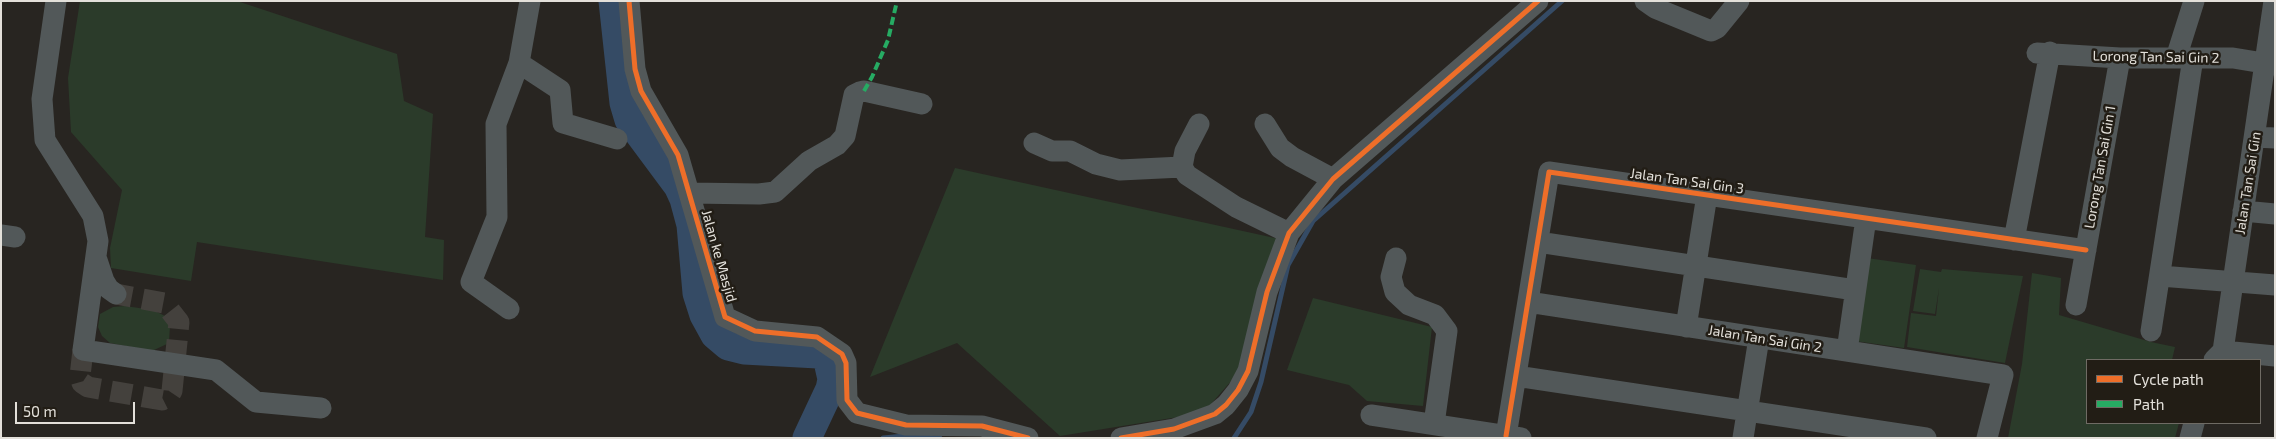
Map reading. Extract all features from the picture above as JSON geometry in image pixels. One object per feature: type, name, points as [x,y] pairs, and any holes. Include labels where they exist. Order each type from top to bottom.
[{"type":"street","points":[[56,1],[42,99],[45,140],[93,216],[98,241],[82,350],[221,372],[256,402],[322,408]]},
{"type":"street","points":[[509,309],[471,282],[497,217],[496,124],[519,63],[530,1]]},
{"type":"street","name":"Jalan ke Masjid","points":[[629,1],[634,69],[642,91],[678,154],[725,317],[754,332],[817,337],[842,354],[846,363],[847,400],[857,413],[906,425],[982,426],[1028,438]]},
{"type":"street","points":[[1121,438],[1187,431],[1215,414],[1238,390],[1248,371],[1267,292],[1290,233],[1334,179],[1538,1]]},
{"type":"street","points":[[1645,1],[1655,8],[1711,31],[1717,28],[1739,1]]},
{"type":"street","points":[[2151,331],[2160,276],[2185,58],[2194,1]]},
{"type":"street","name":"Jalan Tan Sai Gin","points":[[2218,356],[2243,211],[2265,138],[2274,1]]},
{"type":"street","name":"Lorong Tan Sai Gin 2","points":[[2014,240],[2043,52],[2120,58],[2233,58],[2270,64]]},
{"type":"street","name":"Lorong Tan Sai Gin 1","points":[[2076,305],[2120,58]]},
{"type":"street","points":[[519,63],[560,90],[562,123],[617,139]]},
{"type":"street","points":[[690,193],[759,194],[775,192],[810,161],[838,145],[845,136],[854,96],[860,92],[922,104]]},
{"type":"street","points":[[1199,124],[1186,151],[1182,167],[1187,174],[1236,207],[1290,233]]},
{"type":"street","points":[[1266,124],[1280,148],[1292,158],[1334,179]]},
{"type":"street","points":[[1034,143],[1052,151],[1070,151],[1096,164],[1120,170],[1182,167]]},
{"type":"street","name":"Jalan Tan Sai Gin 3","points":[[1503,436],[1516,376],[1549,172],[2086,250]]},
{"type":"street","points":[[1686,327],[1707,195]]},
{"type":"street","points":[[2243,211],[2275,214]]},
{"type":"street","points":[[1847,351],[1866,218]]},
{"type":"street","points":[[1538,242],[1855,290]]},
{"type":"street","points":[[1396,258],[1391,277],[1395,292],[1409,305],[1435,315],[1447,332],[1434,424]]},
{"type":"street","points":[[88,315],[98,298],[116,294],[104,282],[96,260]]},
{"type":"street","points":[[2160,276],[2275,285]]},
{"type":"street","name":"Jalan Tan Sai Gin 2","points":[[1528,302],[2003,375],[1987,438]]},
{"type":"street","points":[[1742,438],[1759,338]]},
{"type":"street","points":[[2218,356],[2275,356]]},
{"type":"street","points":[[1516,376],[1926,438]]},
{"type":"street","points":[[1371,415],[1503,436]]},
{"type":"street","points":[[2190,438],[2194,424]]},
{"type":"green space","points":[[80,1],[237,1],[397,54],[404,101],[433,114],[425,237],[444,240],[443,280],[197,242],[191,281],[111,268],[110,248],[122,190],[71,132],[68,78]]},
{"type":"green space","points":[[955,168],[1293,242],[1240,371],[1203,413],[1060,436],[957,343],[870,377]]},
{"type":"green space","points":[[1867,258],[1916,265],[1904,348],[1855,341]]},
{"type":"green space","points":[[1920,269],[1941,272],[1942,269],[2023,276],[2005,363],[1907,347],[1911,313],[1936,316],[1939,288],[1935,314],[1913,311]]},
{"type":"green space","points":[[2032,273],[2061,278],[2059,315],[2151,342],[2175,347],[2172,359],[2086,359],[2086,424],[2179,424],[2175,438],[2008,438],[2022,364]]},
{"type":"green space","points":[[1313,298],[1432,327],[1423,406],[1367,401],[1349,385],[1287,370]]},
{"type":"green space","points":[[125,306],[153,310],[165,316],[170,325],[169,343],[152,351],[110,343],[102,336],[98,327],[100,314],[113,307]]},
{"type":"waterway","points":[[613,1],[624,103],[629,120],[678,186],[684,199],[691,225],[697,293],[704,315],[715,335],[728,346],[744,350],[818,354],[827,357],[832,379],[830,389],[807,438]]},
{"type":"waterway","points":[[1234,438],[1251,412],[1261,382],[1288,265],[1313,221],[1562,1]]},
{"type":"waterway","points":[[883,438],[904,436],[940,438]]},
{"type":"tunnel","points":[[83,350],[80,376],[82,383],[88,387],[162,400],[168,397],[172,391],[179,322],[164,303],[116,294]]},
{"type":"marked path","points":[[864,91],[888,40],[897,1]]},
{"type":"cycle path","points":[[629,1],[635,69],[641,91],[678,155],[725,317],[755,331],[817,337],[842,354],[846,363],[847,400],[857,413],[906,425],[982,426],[1028,438]]},
{"type":"cycle path","points":[[1121,438],[1174,429],[1215,414],[1226,405],[1238,390],[1248,371],[1267,292],[1289,233],[1333,179],[1538,1]]},
{"type":"cycle path","points":[[1506,436],[1549,172],[2086,250]]}]
